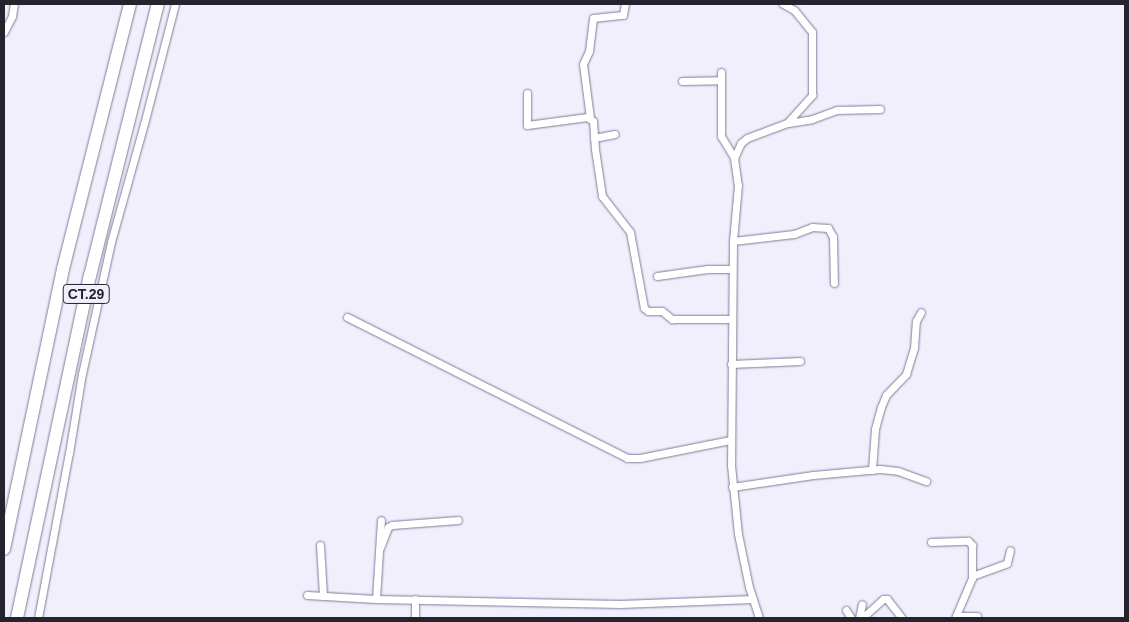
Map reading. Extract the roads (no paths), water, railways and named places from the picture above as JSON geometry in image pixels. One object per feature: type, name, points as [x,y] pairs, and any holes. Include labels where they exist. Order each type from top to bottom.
[{"type":"highway","name":"CT.29","points":[[4,549],[63,270],[130,4]]},
{"type":"highway","name":"CT.29","points":[[19,618],[23,587],[90,276],[158,4]]},
{"type":"street","points":[[4,32],[12,16],[14,4]]},
{"type":"street","points":[[38,618],[82,374],[111,242],[175,4]]},
{"type":"street","points":[[625,4],[623,15],[593,18],[587,54],[583,64],[590,118],[593,121],[602,196],[630,232],[644,308],[648,311],[662,311],[672,319],[731,319]]},
{"type":"street","points":[[783,4],[793,8],[811,29],[814,50],[812,95],[787,123]]},
{"type":"street","points":[[721,72],[721,136],[734,158],[738,185],[733,241],[731,319],[730,440],[732,487],[738,534],[759,618]]},
{"type":"street","points":[[682,81],[721,80]]},
{"type":"street","points":[[527,93],[528,125],[590,118]]},
{"type":"street","points":[[734,158],[741,143],[747,138],[787,123],[812,119],[837,110],[880,109]]},
{"type":"street","points":[[594,138],[615,134]]},
{"type":"street","points":[[733,241],[794,234],[812,227],[828,228],[833,237],[834,283]]},
{"type":"street","points":[[656,276],[708,269],[732,269]]},
{"type":"street","points":[[872,470],[875,429],[881,407],[886,395],[906,374],[914,348],[916,321],[921,312]]},
{"type":"street","points":[[347,317],[627,458],[640,458],[730,440]]},
{"type":"street","points":[[731,364],[800,361]]},
{"type":"street","points":[[732,487],[813,475],[872,470],[898,471],[926,481]]},
{"type":"street","points":[[376,599],[381,520]]},
{"type":"street","points":[[380,548],[388,526],[458,520]]},
{"type":"street","points":[[931,542],[972,542],[972,576],[955,617],[977,616]]},
{"type":"street","points":[[320,545],[323,596]]},
{"type":"street","points":[[972,576],[1007,563],[1010,550]]},
{"type":"street","points":[[307,595],[376,599],[620,604],[753,599]]},
{"type":"street","points":[[415,599],[415,618]]},
{"type":"street","points":[[860,618],[883,599],[887,600],[902,618]]},
{"type":"street","points":[[860,618],[862,604]]},
{"type":"street","points":[[846,610],[851,618]]}]
